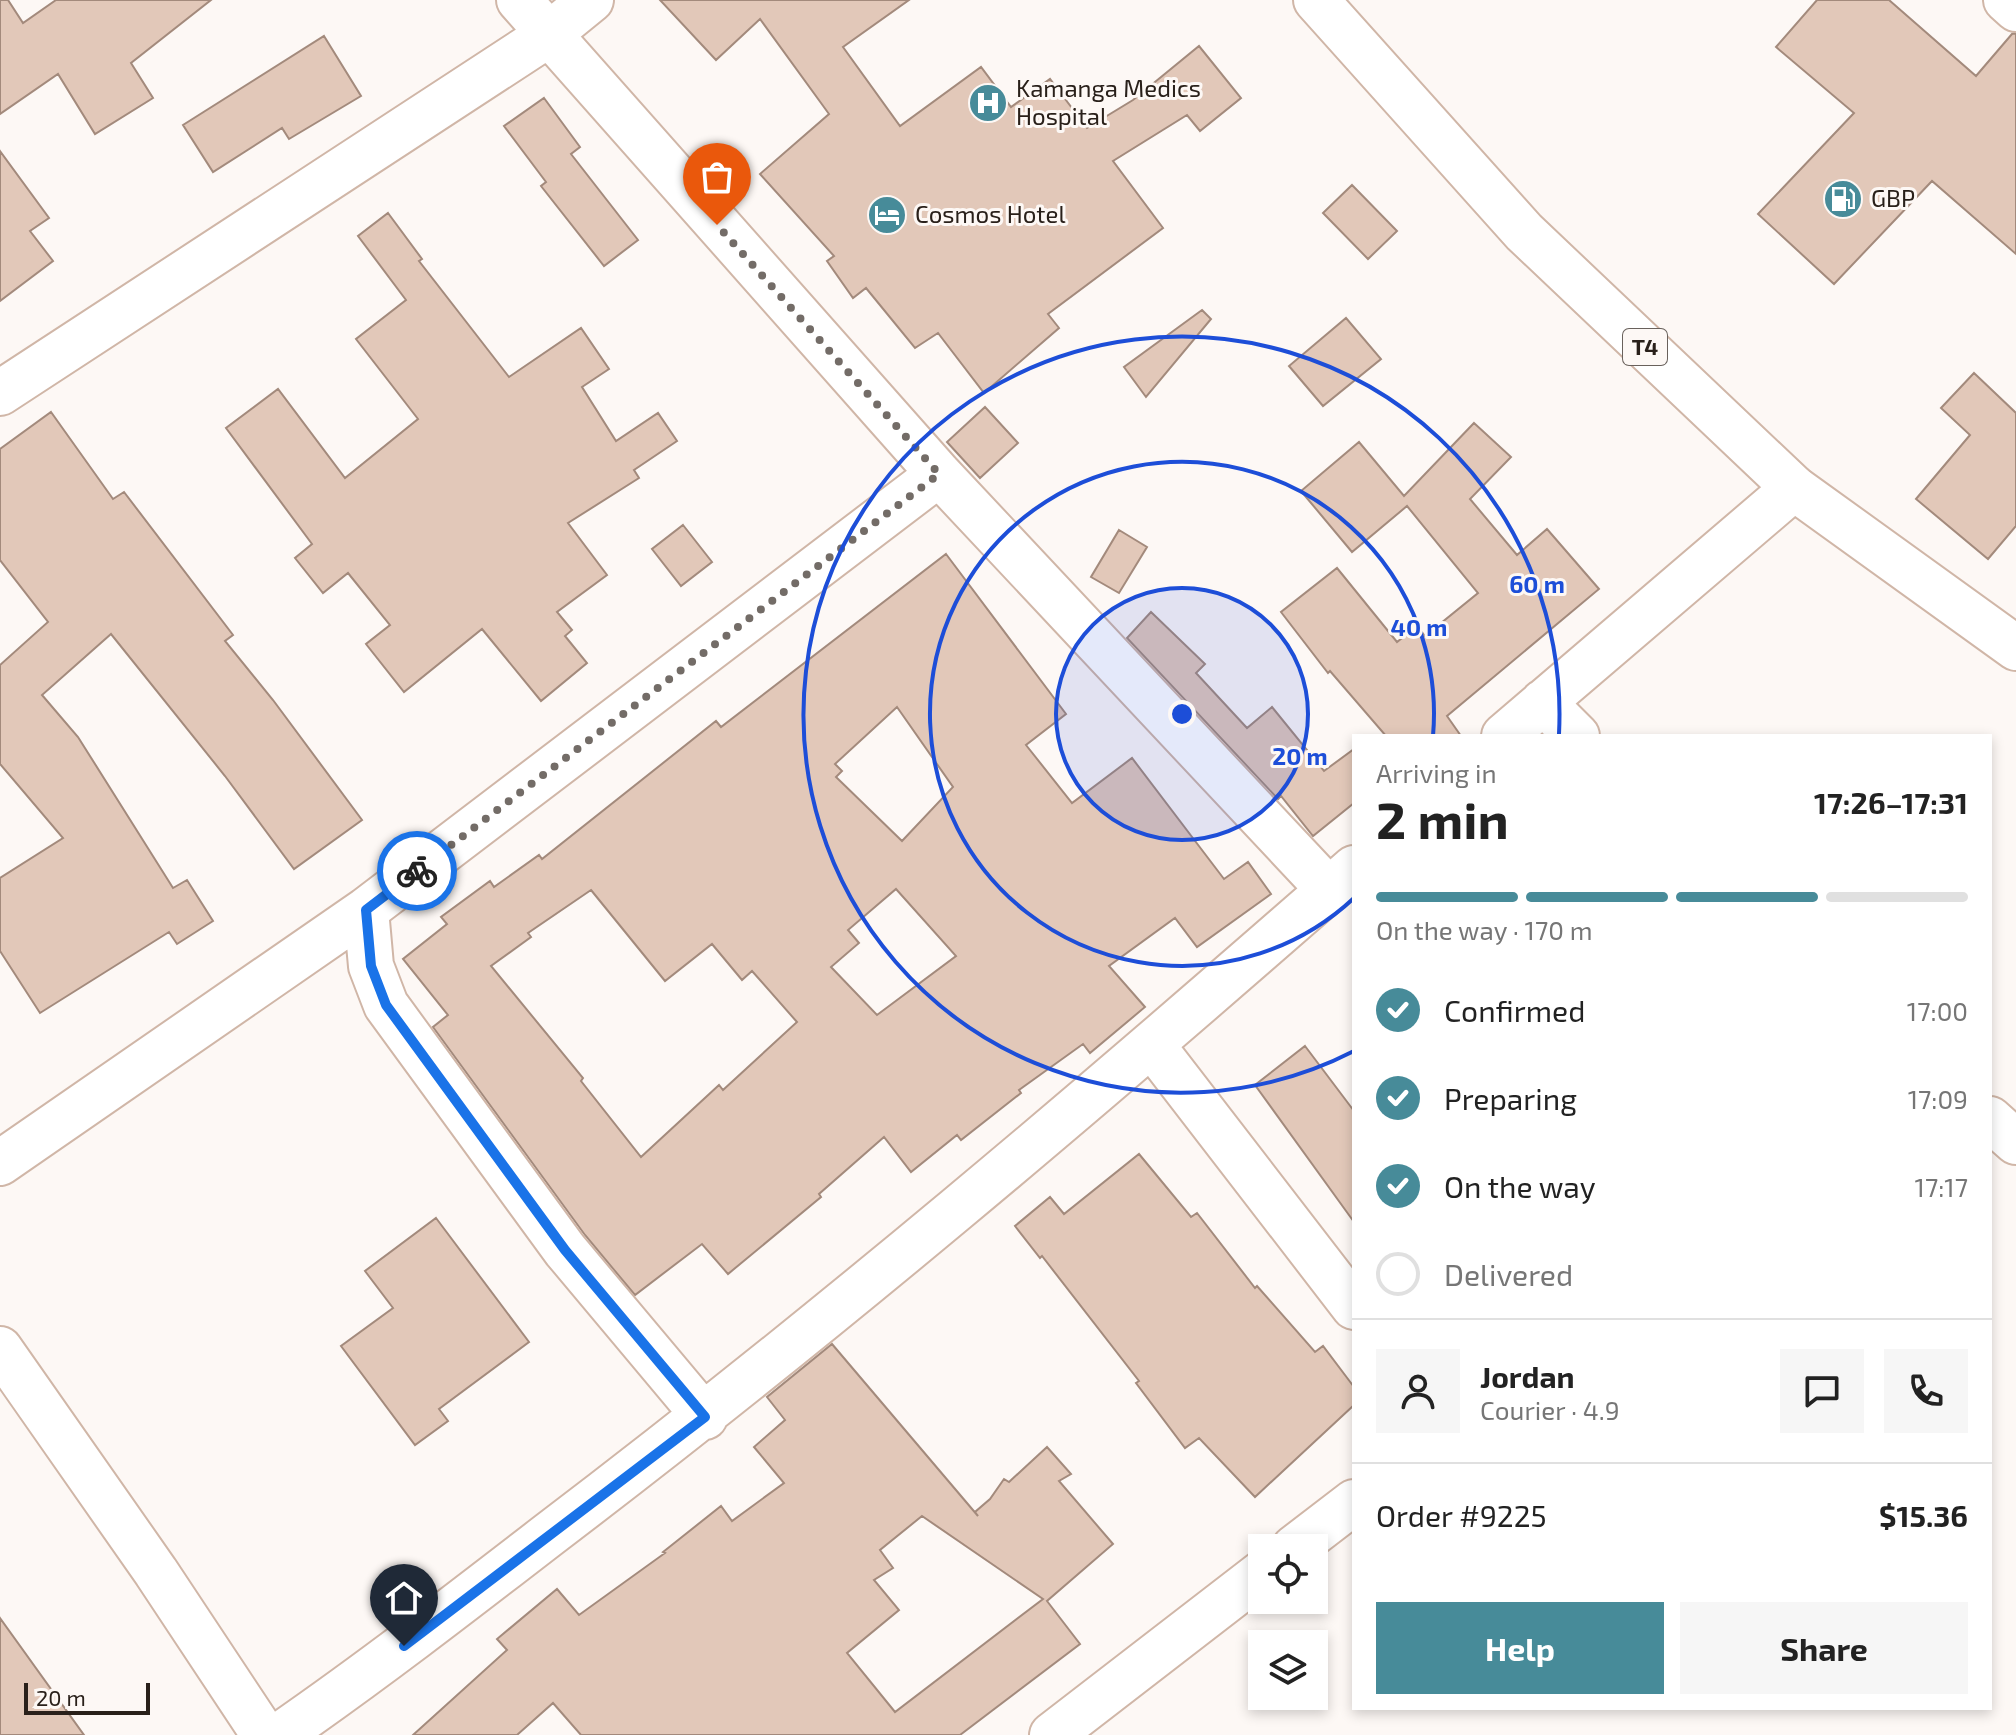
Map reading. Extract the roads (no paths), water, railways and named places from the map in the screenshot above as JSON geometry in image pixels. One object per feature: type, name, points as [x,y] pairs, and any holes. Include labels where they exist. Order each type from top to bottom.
[{"type":"main road","points":[[280,1735],[354,1684],[705,1417],[1152,1045],[1342,879],[939,474],[519,0]]},
{"type":"main road","points":[[0,393],[548,35],[591,0]]},
{"type":"main road","name":"T4","points":[[1316,0],[1524,232],[1794,488],[2016,648]]},
{"type":"main road","points":[[2006,0],[2016,9]]},
{"type":"main road","points":[[0,1163],[366,910],[939,474]]},
{"type":"main road","points":[[1506,734],[1794,488]]},
{"type":"main road","points":[[1543,702],[1575,734]]},
{"type":"main road","points":[[366,910],[371,966],[386,1005],[565,1250],[705,1417]]},
{"type":"main road","points":[[1152,1045],[1352,1304]]},
{"type":"main road","points":[[1992,1121],[2016,1142]]},
{"type":"main road","points":[[0,1349],[156,1572],[264,1735]]},
{"type":"main road","points":[[1312,1534],[1352,1504]]},
{"type":"main road","points":[[1052,1735],[1248,1584]]},
{"type":"place","name":"Kamanga Medics Hospital","points":[[988,103]]},
{"type":"place","name":"GBP","points":[[1843,199]]},
{"type":"place","name":"Cosmos Hotel","points":[[887,215]]}]
